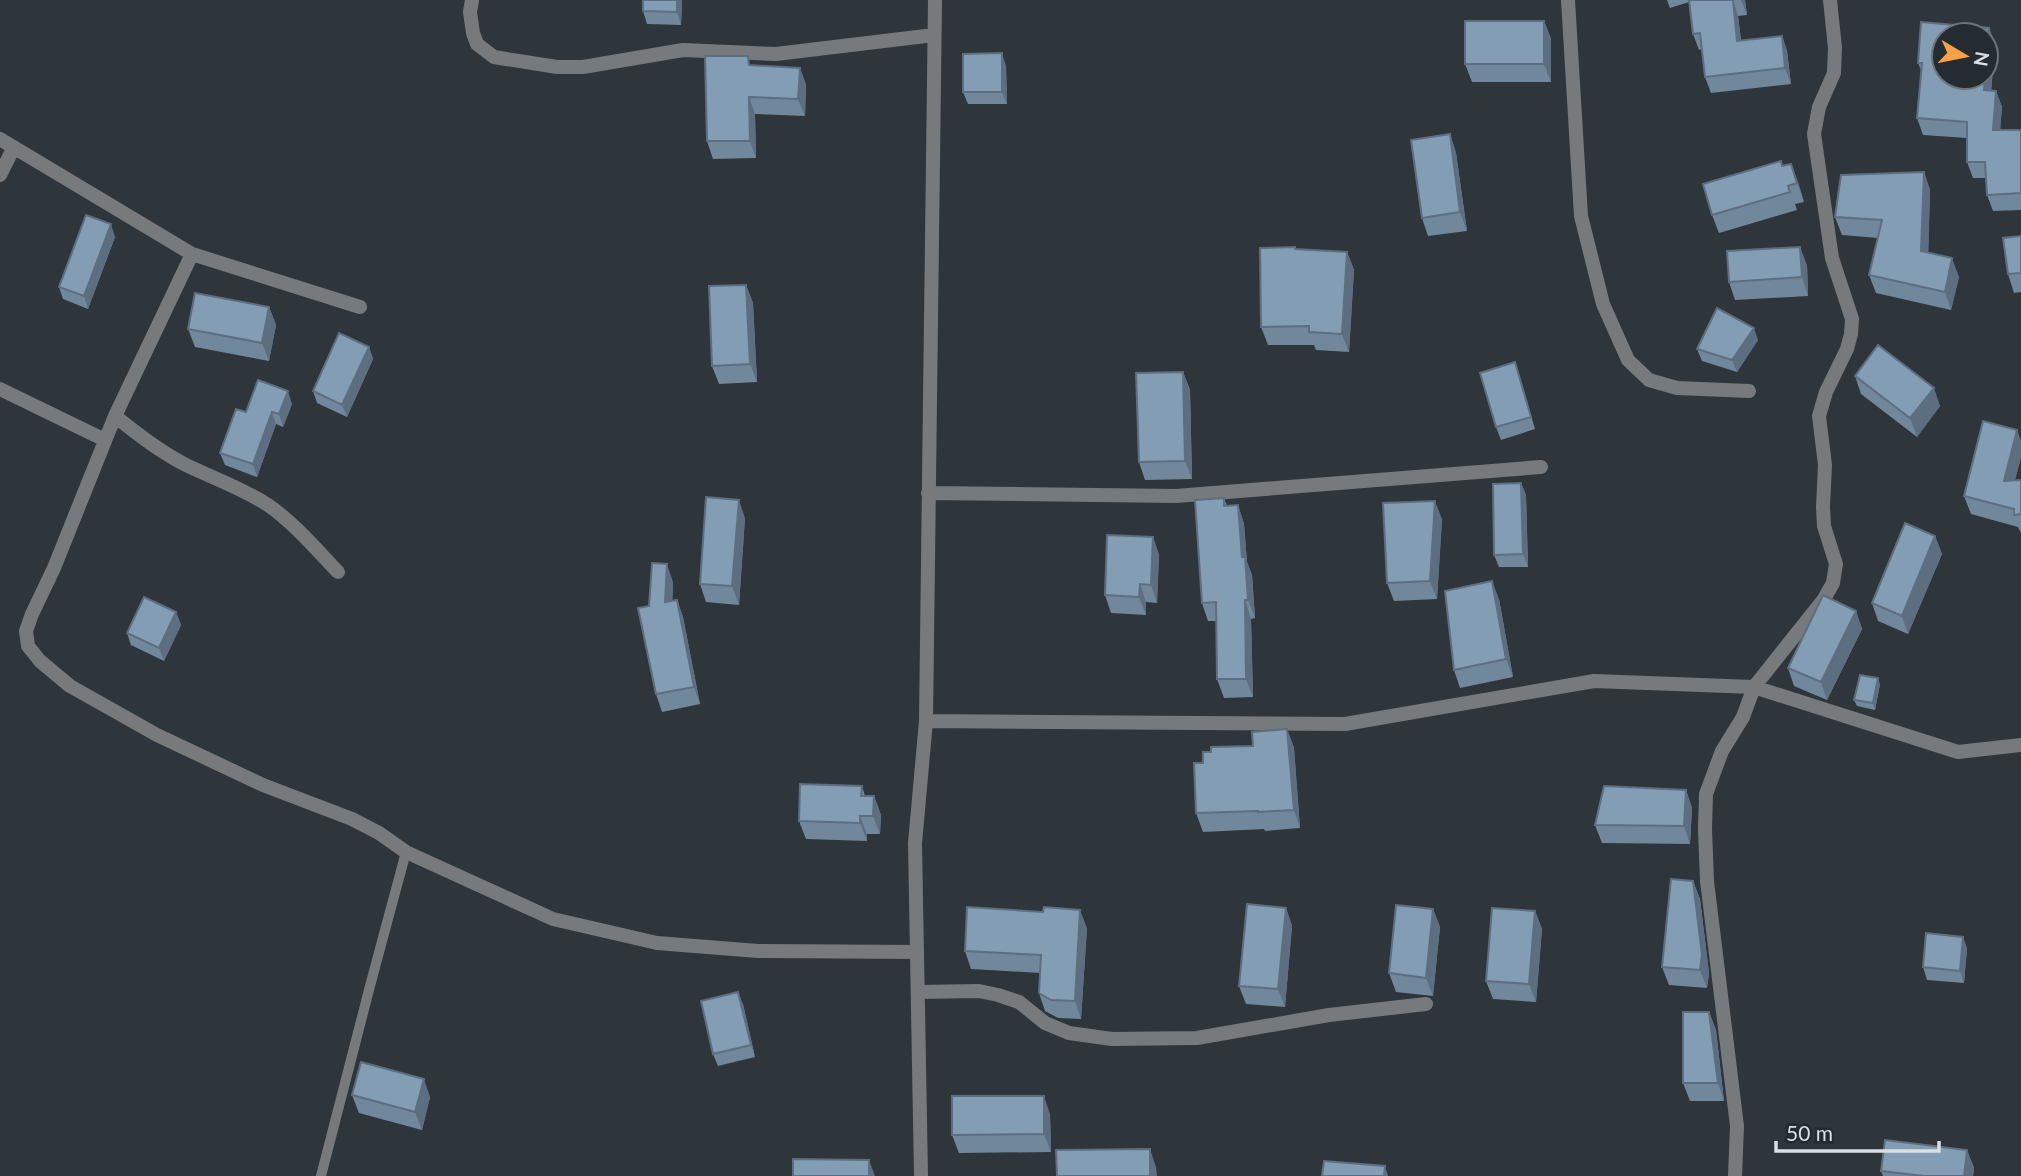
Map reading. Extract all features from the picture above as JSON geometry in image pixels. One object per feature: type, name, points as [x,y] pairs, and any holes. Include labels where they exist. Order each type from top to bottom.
[{"type":"street","points":[[472,0],[470,12],[477,44],[494,57],[557,66],[583,67],[683,50],[776,54],[934,35]]},
{"type":"street","points":[[921,1176],[915,844],[926,721],[934,0]]},
{"type":"street","points":[[1567,0],[1581,216],[1603,304],[1628,360],[1649,380],[1677,388],[1749,391]]},
{"type":"street","points":[[1735,1176],[1737,1126],[1707,881],[1706,794],[1722,751],[1743,717],[1754,687],[1824,599],[1833,583],[1836,564],[1824,526],[1825,465],[1819,416],[1826,391],[1847,349],[1852,319],[1832,258],[1814,134],[1819,107],[1834,73],[1835,48],[1830,0]]},
{"type":"street","points":[[0,139],[192,254],[360,307]]},
{"type":"street","points":[[0,175],[14,147]]},
{"type":"street","points":[[192,254],[115,416],[54,568],[32,614],[26,631],[28,646],[40,661],[70,686],[157,735],[263,785],[352,819],[379,833],[406,852],[553,919],[657,943],[758,951],[917,952]]},
{"type":"street","points":[[0,389],[105,440]]},
{"type":"street","points":[[115,416],[141,437],[183,463],[235,486],[269,506],[307,539],[338,572]]},
{"type":"street","points":[[928,493],[1176,496],[1541,467]]},
{"type":"street","points":[[926,721],[1345,724],[1594,681],[1754,687],[1958,752],[2021,745]]},
{"type":"street","points":[[918,992],[979,991],[998,995],[1019,1002],[1045,1023],[1069,1033],[1112,1039],[1197,1038],[1329,1015],[1426,1004]]},
{"type":"lane","points":[[321,1176],[406,852]]},
{"type":"building","points":[[643,0],[677,0],[677,12],[643,11]]},
{"type":"building","points":[[1689,0],[1733,0],[1737,41],[1782,36],[1785,68],[1705,77],[1700,33],[1693,34]]},
{"type":"building","points":[[1465,21],[1544,21],[1544,64],[1465,64]]},
{"type":"building","points":[[1921,22],[1930,23],[1930,91],[1996,91],[1993,130],[2021,130],[2021,193],[1987,195],[1985,162],[1967,162],[1967,122],[1917,118],[1922,63],[1918,63]]},
{"type":"building","points":[[1002,53],[1002,92],[963,92],[963,54]]},
{"type":"building","points":[[705,56],[748,56],[749,65],[800,68],[798,99],[749,97],[750,141],[707,141]]},
{"type":"building","points":[[1450,134],[1460,212],[1422,218],[1411,140]]},
{"type":"building","points":[[1781,161],[1782,166],[1791,164],[1797,183],[1788,186],[1790,192],[1712,215],[1703,184]]},
{"type":"building","points":[[1924,172],[1921,251],[1952,258],[1945,292],[1869,275],[1882,220],[1835,217],[1841,175]]},
{"type":"building","points":[[86,215],[111,224],[84,296],[59,287]]},
{"type":"building","points":[[2021,236],[2021,273],[2008,274],[2003,238]]},
{"type":"building","points":[[1295,247],[1347,252],[1342,334],[1309,332],[1309,326],[1261,327],[1260,248]]},
{"type":"building","points":[[1800,247],[1802,277],[1729,282],[1727,251]]},
{"type":"building","points":[[746,285],[750,364],[712,366],[709,286]]},
{"type":"building","points":[[195,293],[269,307],[262,343],[188,329]]},
{"type":"building","points":[[1717,308],[1754,328],[1732,360],[1697,349]]},
{"type":"building","points":[[339,333],[369,347],[342,405],[313,391]]},
{"type":"building","points":[[1878,345],[1934,388],[1910,418],[1855,376]]},
{"type":"building","points":[[1515,362],[1531,417],[1496,427],[1480,373]]},
{"type":"building","points":[[1183,372],[1185,461],[1139,462],[1136,373]]},
{"type":"building","points":[[258,380],[288,391],[279,414],[272,412],[253,464],[220,453],[236,409],[246,412]]},
{"type":"building","points":[[1983,421],[2017,430],[2004,481],[2021,480],[2021,514],[2014,515],[2014,509],[1964,496]]},
{"type":"building","points":[[1521,483],[1523,554],[1494,555],[1493,484]]},
{"type":"building","points":[[706,497],[739,500],[732,586],[700,584]]},
{"type":"building","points":[[1224,498],[1224,506],[1238,505],[1242,557],[1245,557],[1248,600],[1245,600],[1246,679],[1217,679],[1216,602],[1202,603],[1195,500]]},
{"type":"building","points":[[1435,501],[1430,581],[1387,583],[1383,503]]},
{"type":"building","points":[[1905,523],[1935,536],[1902,616],[1872,603]]},
{"type":"building","points":[[1107,535],[1153,537],[1151,585],[1140,584],[1139,597],[1105,595]]},
{"type":"building","points":[[652,563],[667,564],[665,602],[677,600],[694,687],[656,694],[638,608],[649,606]]},
{"type":"building","points":[[1492,581],[1506,659],[1454,670],[1445,591]]},
{"type":"building","points":[[1823,595],[1856,611],[1821,682],[1788,668]]},
{"type":"building","points":[[144,597],[176,612],[159,648],[127,633]]},
{"type":"building","points":[[1860,675],[1878,678],[1873,703],[1854,700]]},
{"type":"building","points":[[1287,729],[1294,810],[1196,813],[1194,763],[1203,763],[1203,752],[1211,752],[1211,747],[1253,746],[1252,732]]},
{"type":"building","points":[[800,784],[862,786],[861,796],[874,796],[873,816],[860,816],[860,823],[799,821]]},
{"type":"building","points":[[1604,786],[1686,790],[1684,826],[1595,825]]},
{"type":"building","points":[[1671,879],[1693,881],[1702,955],[1700,970],[1662,967]]},
{"type":"building","points":[[1247,904],[1286,908],[1278,989],[1239,986]]},
{"type":"building","points":[[1396,905],[1433,909],[1426,978],[1389,973]]},
{"type":"building","points":[[967,907],[1043,912],[1044,907],[1080,910],[1075,1001],[1051,1000],[1039,993],[1041,955],[965,951]]},
{"type":"building","points":[[1492,908],[1535,911],[1529,984],[1486,981]]},
{"type":"building","points":[[1926,933],[1963,937],[1960,971],[1923,967]]},
{"type":"building","points":[[738,992],[751,1045],[713,1054],[701,1001]]},
{"type":"building","points":[[1683,1012],[1709,1012],[1718,1083],[1683,1083]]},
{"type":"building","points":[[361,1062],[424,1079],[415,1112],[352,1095]]},
{"type":"building","points":[[952,1096],[1044,1096],[1044,1134],[952,1135]]},
{"type":"building","points":[[1885,1140],[1967,1150],[1964,1176],[1924,1176],[1881,1171]]},
{"type":"building","points":[[1150,1149],[1150,1176],[1057,1176],[1056,1150]]},
{"type":"building","points":[[793,1159],[869,1160],[869,1176],[793,1176]]},
{"type":"building","points":[[1324,1161],[1385,1166],[1384,1176],[1322,1176]]}]
